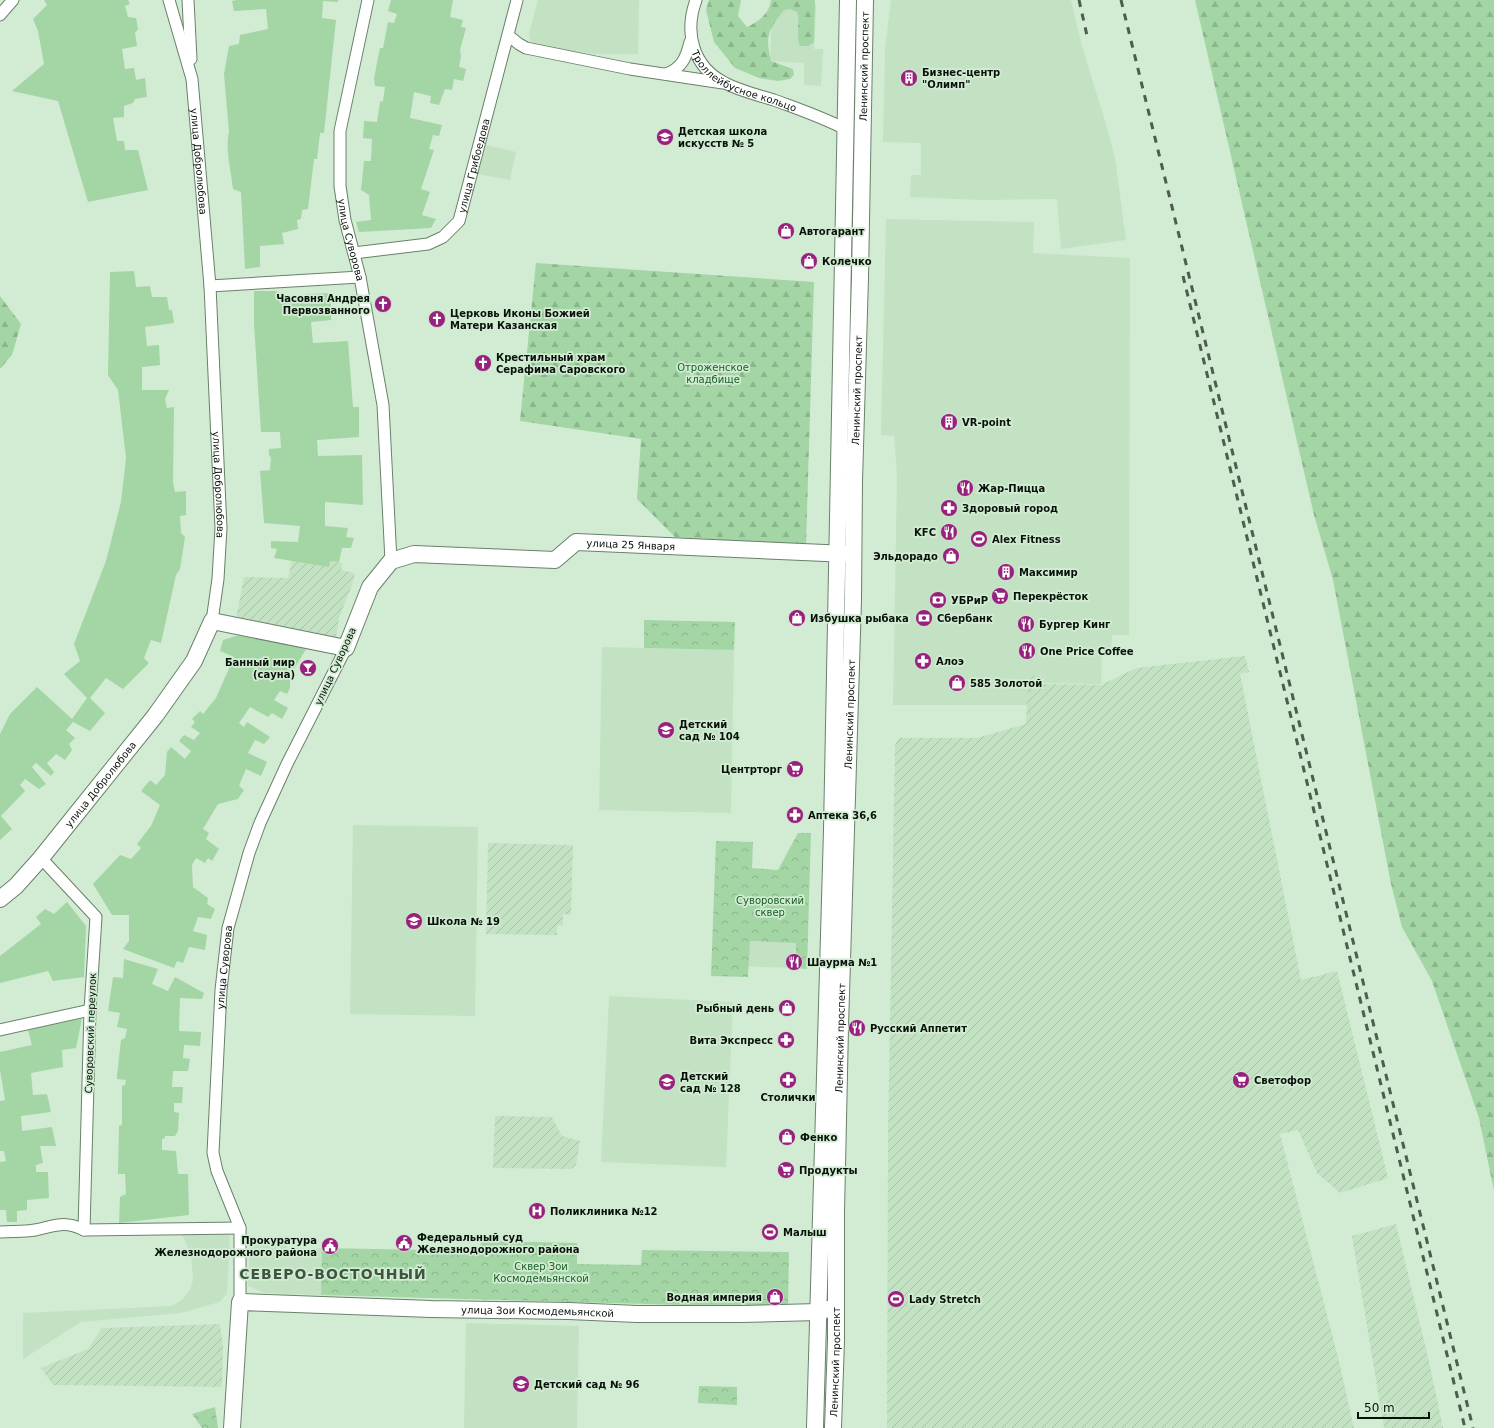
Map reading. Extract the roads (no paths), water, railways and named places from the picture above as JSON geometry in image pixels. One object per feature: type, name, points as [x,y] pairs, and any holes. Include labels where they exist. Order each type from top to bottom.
[{"type":"main road","name":"Ленинский проспект","points":[[815,1428],[832,830],[848,0]]},
{"type":"main road","name":"Ленинский проспект","points":[[833,1428],[836,1340],[835,1308],[840,1028],[854,554],[854,480],[865,0]]},
{"type":"main road","points":[[845,129],[854,128],[856,130],[856,153],[862,162]]},
{"type":"main road","name":"улица 25 Января","points":[[391,561],[414,554],[555,560],[576,542],[854,554]]},
{"type":"main road","name":"улица Суворова","points":[[346,648],[370,587],[391,561]]},
{"type":"main road","points":[[212,621],[346,648]]},
{"type":"main road","name":"улица Добролюбова","points":[[0,899],[16,886],[41,858],[159,710],[194,661],[212,621]]},
{"type":"main road","points":[[232,1428],[240,1302]]},
{"type":"main road","name":"улица Зои Космодемьянской","points":[[240,1302],[431,1309],[569,1311],[637,1314],[818,1312],[835,1308]]},
{"type":"street","points":[[0,15],[14,0]]},
{"type":"street","name":"улица Добролюбова","points":[[169,0],[192,79],[210,286],[221,528],[218,579],[212,621]]},
{"type":"street","points":[[188,0],[192,79]]},
{"type":"street","name":"улица Суворова","points":[[368,0],[352,68],[340,131],[340,186],[345,220],[360,276],[383,405],[391,561]]},
{"type":"street","name":"улица Грибоедова","points":[[354,253],[428,244],[443,237],[458,221],[518,0]]},
{"type":"street","name":"Троллейбусное кольцо","points":[[696,0],[691,22],[691,39],[693,50],[706,70],[725,83],[820,117],[845,129]]},
{"type":"street","points":[[508,36],[526,48],[630,69],[725,83]]},
{"type":"street","points":[[666,74],[675,71],[687,57],[691,39]]},
{"type":"street","points":[[210,286],[360,276]]},
{"type":"street","name":"улица Суворова","points":[[240,1302],[240,1228],[217,1170],[213,1153],[221,990],[228,928],[249,853],[260,823],[287,764],[346,648]]},
{"type":"street","name":"Суворовский переулок","points":[[41,858],[96,917],[90,1010],[84,1230]]},
{"type":"street","points":[[0,1030],[90,1010]]},
{"type":"street","points":[[0,1232],[35,1230],[56,1224],[71,1225],[84,1230],[240,1228]]},
{"type":"railway","points":[[1079,0],[1088,40]]},
{"type":"railway","points":[[1121,0],[1473,1428]]},
{"type":"railway","points":[[1183,276],[1465,1428]]},
{"type":"place","name":"Бизнес-центр \"Олимп\"","points":[[909,78]]},
{"type":"place","name":"Детская школа искусств № 5","points":[[665,137]]},
{"type":"place","name":"Автогарант","points":[[786,231]]},
{"type":"place","name":"Колечко","points":[[809,261]]},
{"type":"place","name":"Часовня Андрея Первозванного","points":[[383,304]]},
{"type":"place","name":"Церковь Иконы Божией Матери Казанская","points":[[437,319]]},
{"type":"place","name":"Крестильный храм Серафима Саровского","points":[[483,363]]},
{"type":"place","name":"VR-point","points":[[949,422]]},
{"type":"place","name":"Жар-Пицца","points":[[965,488]]},
{"type":"place","name":"Здоровый город","points":[[949,508]]},
{"type":"place","name":"KFC","points":[[949,532]]},
{"type":"place","name":"Alex Fitness","points":[[979,539]]},
{"type":"place","name":"Эльдорадо","points":[[951,556]]},
{"type":"place","name":"Максимир","points":[[1006,572]]},
{"type":"place","name":"Перекрёсток","points":[[1000,596]]},
{"type":"place","name":"УБРиР","points":[[938,600]]},
{"type":"place","name":"Избушка рыбака","points":[[797,618]]},
{"type":"place","name":"Сбербанк","points":[[924,618]]},
{"type":"place","name":"Бургер Кинг","points":[[1026,624]]},
{"type":"place","name":"One Price Coffee","points":[[1027,651]]},
{"type":"place","name":"Алоэ","points":[[923,661]]},
{"type":"place","name":"Банный мир (сауна)","points":[[308,668]]},
{"type":"place","name":"585 Золотой","points":[[957,683]]},
{"type":"place","name":"Детский сад № 104","points":[[666,730]]},
{"type":"place","name":"Центрторг","points":[[795,769]]},
{"type":"place","name":"Аптека 36,6","points":[[795,815]]},
{"type":"place","name":"Школа № 19","points":[[414,921]]},
{"type":"place","name":"Шаурма №1","points":[[794,962]]},
{"type":"place","name":"Рыбный день","points":[[787,1008]]},
{"type":"place","name":"Русский Аппетит","points":[[857,1028]]},
{"type":"place","name":"Вита Экспресс","points":[[786,1040]]},
{"type":"place","name":"Столички","points":[[788,1080]]},
{"type":"place","name":"Светофор","points":[[1241,1080]]},
{"type":"place","name":"Детский сад № 128","points":[[667,1082]]},
{"type":"place","name":"Фенко","points":[[787,1137]]},
{"type":"place","name":"Продукты","points":[[786,1170]]},
{"type":"place","name":"Поликлиника №12","points":[[537,1211]]},
{"type":"place","name":"Малыш","points":[[770,1232]]},
{"type":"place","name":"Федеральный суд Железнодорожного района","points":[[404,1243]]},
{"type":"place","name":"Прокуратура Железнодорожного района","points":[[330,1246]]},
{"type":"place","name":"Водная империя","points":[[775,1297]]},
{"type":"place","name":"Lady Stretch","points":[[896,1299]]},
{"type":"place","name":"Детский сад № 96","points":[[521,1384]]},
{"type":"district","name":"СЕВЕРО-ВОСТОЧНЫЙ","points":[[333,1274]]},
{"type":"park label","name":"Отроженское кладбище","points":[[713,372]]},
{"type":"park label","name":"Суворовский сквер","points":[[770,906]]},
{"type":"park label","name":"Сквер Зои Космодемьянской","points":[[541,1272]]}]
